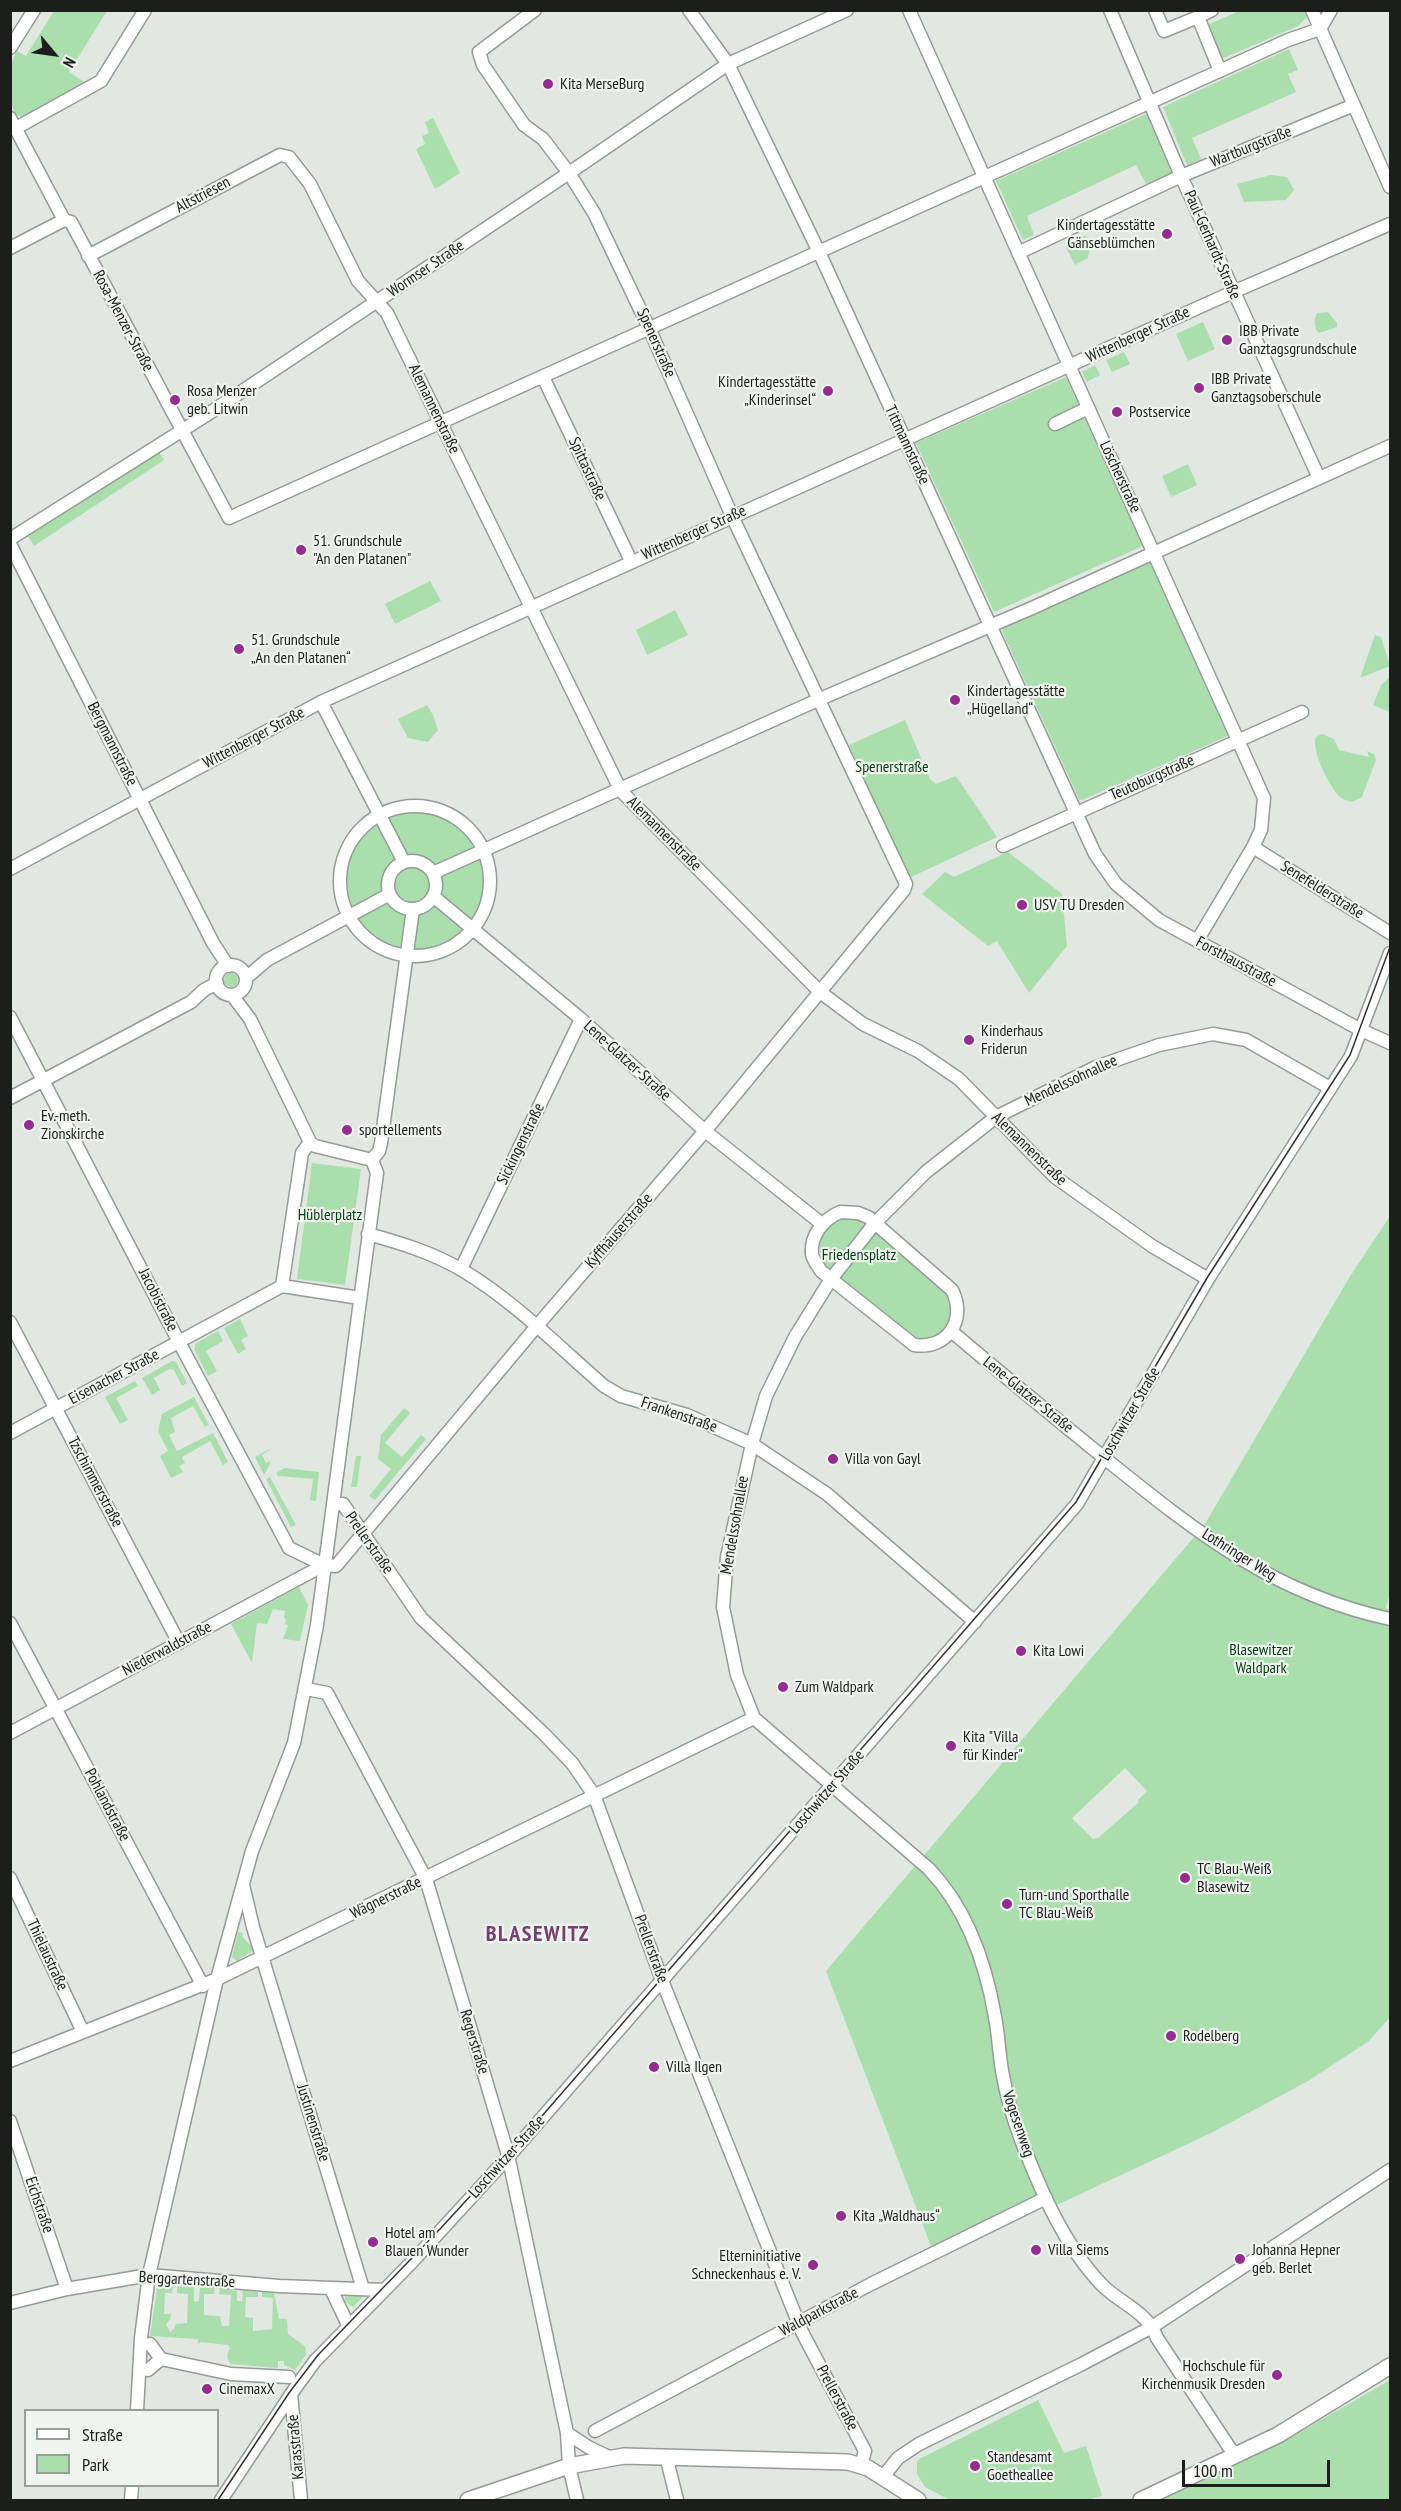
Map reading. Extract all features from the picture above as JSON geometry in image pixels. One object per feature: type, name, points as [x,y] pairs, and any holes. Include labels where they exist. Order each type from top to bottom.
[{"type":"main road","points":[[1141,2500],[1278,2435],[1390,2366]]},
{"type":"main road","points":[[468,2500],[569,2466],[611,2458],[666,2457],[858,2459],[918,2500]]},
{"type":"street","points":[[10,48],[34,10]]},
{"type":"street","points":[[13,123],[100,81],[145,10]]},
{"type":"street","name":"Spenerstraße","points":[[535,10],[479,52],[483,65],[524,125],[543,139],[569,173],[594,213],[650,328],[732,516],[906,884]]},
{"type":"street","name":"Tittmannstraße","points":[[689,10],[728,64],[819,252],[1075,813],[1095,854],[1116,884]]},
{"type":"street","name":"Wormser Straße","points":[[10,539],[180,429],[205,416],[728,64],[847,10]]},
{"type":"street","name":"Löscherstraße","points":[[909,10],[1264,798],[1261,830],[1197,941]]},
{"type":"street","name":"Paul-Gerhardt-Straße","points":[[1110,10],[1181,176],[1319,478]]},
{"type":"street","points":[[1155,10],[1164,31],[1212,10]]},
{"type":"street","points":[[1312,10],[1390,187]]},
{"type":"street","points":[[441,423],[1302,34],[1320,29],[1331,10]]},
{"type":"street","points":[[1198,17],[1220,71]]},
{"type":"street","name":"Wartburgstraße","points":[[1018,253],[1181,176],[1354,105]]},
{"type":"street","name":"Rosa-Menzer-Straße","points":[[13,123],[64,220],[71,222],[229,518],[441,423]]},
{"type":"street","name":"Altstriesen","points":[[88,256],[280,155],[289,157],[309,184]]},
{"type":"street","name":"Alemannenstraße","points":[[309,184],[358,281],[387,314],[621,791],[820,992],[863,1024],[918,1051],[959,1079],[1055,1177],[1152,1246],[1209,1279]]},
{"type":"street","points":[[10,248],[64,220]]},
{"type":"street","name":"Wittenberger Straße","points":[[10,869],[321,702],[631,561],[1390,224]]},
{"type":"street","name":"Spittastraße","points":[[543,377],[631,561]]},
{"type":"street","points":[[1055,424],[1088,408]]},
{"type":"street","points":[[433,873],[621,791],[820,699],[991,626],[1390,446]]},
{"type":"street","name":"Bergmannstraße","points":[[10,544],[213,944],[233,971]]},
{"type":"street","points":[[321,702],[404,862]]},
{"type":"street","name":"Teutoburgstraße","points":[[1003,846],[1302,712]]},
{"type":"street","points":[[413,806],[442,811],[465,825],[484,851],[490,876],[486,906],[472,930],[448,949],[435,954],[406,956],[377,946],[363,936],[348,917],[342,900],[340,883],[345,854],[358,831],[379,815],[396,808],[413,806]]},
{"type":"street","name":"Senefelderstraße","points":[[1253,847],[1390,933]]},
{"type":"street","points":[[404,862],[418,862],[433,873],[436,887],[428,903],[413,909],[399,905],[390,894],[388,886],[392,872],[404,862]]},
{"type":"street","name":"Kyffhäuserstraße","points":[[324,1565],[336,1566],[363,1535],[705,1131],[900,896],[906,884]]},
{"type":"street","name":"Forsthausstraße","points":[[1116,884],[1159,920],[1390,1043]]},
{"type":"street","points":[[233,971],[267,960],[390,894]]},
{"type":"street","name":"Lene-Glatzer-Straße","points":[[433,896],[580,1019],[705,1131],[822,1224]]},
{"type":"street","points":[[372,1160],[379,1151],[381,1143],[413,909]]},
{"type":"street","name":"Loschwitzer Straße","points":[[221,2500],[315,2361],[508,2157],[1077,1503],[1209,1279],[1352,1056],[1390,953]]},
{"type":"street","points":[[233,971],[228,990],[250,1019],[310,1142],[315,1146],[372,1160]]},
{"type":"street","points":[[228,990],[233,971]]},
{"type":"street","points":[[10,1098],[191,1002],[204,990],[228,990]]},
{"type":"street","name":"Jacobistraße","points":[[10,1017],[289,1548],[324,1565]]},
{"type":"street","name":"Sickingenstraße","points":[[460,1269],[580,1019]]},
{"type":"street","name":"Mendelssohnallee","points":[[875,1224],[926,1172],[996,1117],[1096,1067],[1159,1045],[1213,1034],[1246,1040],[1330,1088]]},
{"type":"street","points":[[310,1142],[302,1153],[282,1286],[360,1298]]},
{"type":"street","points":[[137,2409],[141,2338],[149,2275],[217,1979],[252,1851],[294,1743],[306,1689],[377,1173],[372,1160]]},
{"type":"street","points":[[840,1212],[858,1213],[875,1224],[952,1290],[958,1302],[956,1323],[951,1331],[934,1344],[914,1345],[831,1280],[821,1271],[812,1254],[814,1240],[822,1224],[829,1217],[840,1212]]},
{"type":"street","points":[[831,1280],[875,1224]]},
{"type":"street","name":"Frankenstraße","points":[[368,1234],[411,1246],[460,1269],[490,1288],[604,1386],[621,1396],[687,1415],[752,1444],[827,1494],[975,1622]]},
{"type":"street","name":"Mendelssohnallee","points":[[831,1280],[795,1337],[771,1386],[752,1444],[727,1557],[723,1607],[736,1675],[754,1718],[833,1785]]},
{"type":"street","name":"Eisenacher Straße","points":[[10,1433],[282,1286]]},
{"type":"street","name":"Tzschimmerstraße","points":[[10,1322],[179,1643]]},
{"type":"street","name":"Lene-Glatzer-Straße","points":[[951,1331],[1105,1458]]},
{"type":"street","name":"Lothringer Weg","points":[[1105,1458],[1202,1533],[1251,1566],[1312,1596],[1363,1613],[1390,1619]]},
{"type":"street","name":"Prellerstraße","points":[[333,1504],[343,1504],[421,1618],[543,1733],[572,1763],[594,1795],[662,1980],[802,2332],[858,2459]]},
{"type":"street","name":"Niederwaldstraße","points":[[10,1733],[324,1565]]},
{"type":"street","name":"Pohlandstraße","points":[[10,1623],[203,1986]]},
{"type":"street","name":"Regerstraße","points":[[306,1689],[327,1693],[426,1879],[508,2157],[567,2433],[569,2466],[577,2500]]},
{"type":"street","name":"Wägnerstraße","points":[[10,2061],[203,1986],[754,1718]]},
{"type":"street","name":"Vogesenweg","points":[[833,1785],[929,1869],[958,1905],[983,1968],[995,2016],[1003,2077],[1015,2121],[1046,2198],[1078,2255],[1094,2275],[1104,2286],[1146,2319],[1152,2327],[1235,2456]]},
{"type":"street","name":"Thielaustraße","points":[[10,1878],[83,2031]]},
{"type":"street","name":"Justinenstraße","points":[[243,1883],[263,1958],[363,2289]]},
{"type":"street","name":"Eichstraße","points":[[10,2121],[67,2289]]},
{"type":"street","points":[[879,2475],[919,2444],[1152,2327],[1390,2170]]},
{"type":"street","name":"Waldparkstraße","points":[[595,2431],[881,2279],[1046,2198]]},
{"type":"street","name":"Berggartenstraße","points":[[10,2303],[67,2289],[149,2275],[331,2289],[384,2290]]},
{"type":"street","points":[[331,2289],[348,2325]]},
{"type":"street","points":[[150,2344],[161,2359],[196,2372],[289,2378]]},
{"type":"street","points":[[148,2370],[161,2359]]},
{"type":"street","name":"Karasstraße","points":[[291,2394],[301,2500]]},
{"type":"street","points":[[567,2433],[611,2458]]},
{"type":"street","points":[[666,2457],[677,2500]]},
{"type":"green space","points":[[54,11],[107,11],[69,72],[86,83],[25,117],[16,115],[10,92],[10,74],[14,57],[17,51],[26,56]]},
{"type":"green space","points":[[1239,11],[1304,11],[1307,17],[1298,26],[1219,60],[1205,26]]},
{"type":"green space","points":[[1289,49],[1298,70],[1288,74],[1296,92],[1192,138],[1201,159],[1187,165],[1163,107]]},
{"type":"green space","points":[[1146,114],[1172,174],[1146,184],[1136,165],[1027,216],[1034,235],[1023,240],[996,181]]},
{"type":"green space","points":[[433,118],[460,173],[435,189],[416,149],[425,144],[422,136],[429,133],[425,122]]},
{"type":"green space","points":[[1271,175],[1287,177],[1294,190],[1286,200],[1244,202],[1237,184]]},
{"type":"green space","points":[[1085,236],[1091,240],[1088,258],[1075,265],[1066,247],[1074,239]]},
{"type":"green space","points":[[1328,312],[1337,323],[1337,327],[1319,333],[1315,326],[1316,315]]},
{"type":"green space","points":[[1203,322],[1215,349],[1188,361],[1176,334]]},
{"type":"green space","points":[[1124,352],[1130,364],[1112,372],[1106,360]]},
{"type":"green space","points":[[1095,365],[1100,375],[1087,382],[1082,372]]},
{"type":"green space","points":[[1066,377],[1143,546],[994,612],[916,443]]},
{"type":"green space","points":[[157,449],[164,460],[34,546],[27,535]]},
{"type":"green space","points":[[1188,464],[1197,485],[1171,497],[1162,476]]},
{"type":"green space","points":[[1150,562],[1228,736],[1082,800],[1079,799],[1002,631],[1004,627]]},
{"type":"green space","points":[[430,581],[441,601],[395,624],[385,604]]},
{"type":"green space","points":[[675,610],[688,635],[647,655],[636,630]]},
{"type":"green space","points":[[1375,635],[1381,637],[1390,666],[1360,678]]},
{"type":"green space","points":[[1390,677],[1390,712],[1373,705],[1381,685]]},
{"type":"green space","points":[[427,705],[438,730],[428,742],[408,738],[398,719]]},
{"type":"green space","name":"Spenerstraße","points":[[905,720],[930,779],[936,784],[956,776],[997,837],[909,878],[849,745]]},
{"type":"green space","points":[[1322,734],[1334,739],[1339,750],[1369,757],[1367,751],[1374,754],[1376,760],[1362,797],[1352,802],[1345,800],[1330,784],[1316,751],[1316,737]]},
{"type":"green space","points":[[416,809],[444,814],[467,830],[483,853],[488,881],[483,909],[467,932],[444,948],[416,953],[388,948],[365,932],[349,909],[344,881],[349,853],[365,830],[388,814]]},
{"type":"green space","points":[[1008,852],[1062,894],[1067,946],[1029,993],[997,941],[988,946],[922,894],[945,872],[954,877]]},
{"type":"green space","points":[[228,973],[234,973],[238,980],[234,987],[228,987],[224,983],[224,977]]},
{"type":"green space","name":"Hüblerplatz","points":[[312,1163],[361,1169],[345,1285],[297,1279]]},
{"type":"green space","name":"Blasewitzer Waldpark","points":[[1390,1216],[1390,1592],[1386,1608],[1390,1610],[1390,2017],[1369,2041],[1308,2081],[1211,2133],[1057,2205],[1050,2191],[932,2249],[826,1971],[1205,1524],[1349,1278]],"holes":[[[1125,1768],[1147,1791],[1138,1800],[1139,1802],[1098,1838],[1093,1839],[1072,1818]]]},
{"type":"green space","name":"Friedensplatz","points":[[842,1217],[852,1217],[863,1221],[947,1292],[953,1301],[949,1318],[942,1331],[930,1338],[912,1337],[825,1266],[820,1251],[821,1237],[829,1226]]},
{"type":"green space","points":[[240,1319],[248,1336],[241,1340],[246,1349],[238,1354],[224,1328]]},
{"type":"green space","points":[[218,1331],[223,1341],[206,1351],[217,1371],[208,1376],[194,1349],[196,1343]]},
{"type":"green space","points":[[172,1361],[176,1362],[187,1383],[182,1386],[174,1370],[169,1369],[154,1378],[160,1390],[152,1395],[142,1378]]},
{"type":"green space","points":[[135,1381],[138,1386],[116,1398],[128,1420],[120,1424],[105,1397]]},
{"type":"green space","points":[[194,1397],[209,1425],[205,1427],[193,1406],[171,1418],[175,1432],[169,1435],[177,1451],[213,1433],[228,1462],[223,1465],[210,1441],[182,1457],[185,1463],[179,1466],[183,1472],[171,1478],[160,1456],[168,1451],[158,1431],[162,1414]]},
{"type":"green space","points":[[404,1408],[410,1413],[385,1443],[402,1457],[421,1435],[426,1439],[375,1500],[369,1496],[391,1469],[378,1459],[381,1435]]},
{"type":"green space","points":[[274,1447],[262,1455],[266,1463],[270,1461],[264,1475],[255,1457]]},
{"type":"green space","points":[[356,1456],[361,1456],[357,1487],[351,1487]]},
{"type":"green space","points":[[285,1468],[319,1472],[316,1501],[310,1500],[313,1479],[278,1476],[276,1473]]},
{"type":"green space","points":[[270,1477],[296,1525],[291,1527],[266,1479]]},
{"type":"green space","points":[[299,1587],[308,1605],[300,1641],[283,1639],[288,1625],[285,1624],[285,1611],[273,1609],[267,1624],[257,1623],[252,1663],[231,1624]]},
{"type":"green space","points":[[238,1932],[243,1933],[242,1936],[250,1945],[253,1944],[254,1950],[237,1961],[232,1957]]},
{"type":"green space","points":[[164,2285],[173,2285],[172,2293],[165,2293],[164,2314],[171,2314],[166,2324],[170,2332],[176,2324],[187,2323],[188,2294],[177,2293],[177,2285],[194,2286],[194,2302],[199,2301],[200,2286],[214,2287],[214,2294],[204,2294],[204,2315],[220,2316],[222,2326],[229,2326],[231,2295],[219,2294],[220,2288],[237,2291],[237,2301],[242,2301],[243,2291],[258,2292],[258,2297],[246,2297],[245,2317],[253,2318],[253,2331],[272,2329],[273,2298],[262,2297],[262,2292],[274,2293],[279,2319],[287,2319],[288,2334],[305,2346],[306,2355],[295,2370],[284,2365],[284,2361],[278,2361],[278,2368],[230,2364],[227,2356],[230,2348],[228,2345],[201,2342],[198,2344],[198,2339],[150,2336],[157,2289]]},
{"type":"green space","points":[[345,2293],[365,2295],[353,2307],[345,2301]]},
{"type":"green space","points":[[1390,2380],[1390,2500],[1163,2500],[1292,2437]]},
{"type":"green space","points":[[1038,2400],[1064,2453],[1086,2446],[1102,2496],[1087,2500],[950,2500],[925,2487],[917,2474],[917,2461]]},
{"type":"tram line","points":[[218,2500],[289,2393],[318,2355],[508,2155],[1076,1502],[1207,1278],[1350,1055],[1390,947]]},
{"type":"place","name":"Kita MerseBurg","points":[[548,84]]},
{"type":"place","name":"Kindertagesstätte Gänseblümchen","points":[[1167,234]]},
{"type":"place","name":"IBB Private Ganztagsgrundschule","points":[[1227,340]]},
{"type":"place","name":"IBB Private Ganztagsoberschule","points":[[1199,388]]},
{"type":"place","name":"Kindertagesstätte „Kinderinsel“","points":[[828,391]]},
{"type":"place","name":"Rosa Menzer geb. Litwin","points":[[175,400]]},
{"type":"place","name":"Postservice","points":[[1117,412]]},
{"type":"place","name":"51. Grundschule \"An den Platanen\"","points":[[301,550]]},
{"type":"place","name":"51. Grundschule „An den Platanen“","points":[[239,649]]},
{"type":"place","name":"Kindertagesstätte „Hügelland“","points":[[955,700]]},
{"type":"place","name":"USV TU Dresden","points":[[1022,905]]},
{"type":"place","name":"Kinderhaus Friderun","points":[[969,1040]]},
{"type":"place","name":"Ev.-meth. Zionskirche","points":[[29,1125]]},
{"type":"place","name":"sportellements","points":[[347,1130]]},
{"type":"place","name":"Villa von Gayl","points":[[833,1459]]},
{"type":"place","name":"Kita Lowi","points":[[1021,1651]]},
{"type":"place","name":"Zum Waldpark","points":[[783,1687]]},
{"type":"place","name":"Kita \"Villa für Kinder\"","points":[[951,1746]]},
{"type":"place","name":"TC Blau-Weiß Blasewitz","points":[[1185,1878]]},
{"type":"place","name":"Turn-und Sporthalle TC Blau-Weiß","points":[[1007,1904]]},
{"type":"place","name":"Rodelberg","points":[[1171,2036]]},
{"type":"place","name":"Villa Ilgen","points":[[654,2067]]},
{"type":"place","name":"Kita „Waldhaus“","points":[[841,2216]]},
{"type":"place","name":"Hotel am Blauen Wunder","points":[[373,2242]]},
{"type":"place","name":"Villa Siems","points":[[1036,2250]]},
{"type":"place","name":"Johanna Hepner geb. Berlet","points":[[1240,2259]]},
{"type":"place","name":"Elterninitiative Schneckenhaus e. V.","points":[[813,2265]]},
{"type":"place","name":"Hochschule für Kirchenmusik Dresden","points":[[1277,2375]]},
{"type":"place","name":"CinemaxX","points":[[207,2389]]},
{"type":"place","name":"Standesamt Goetheallee","points":[[975,2466]]},
{"type":"district","name":"BLASEWITZ","points":[[538,1935]]}]
